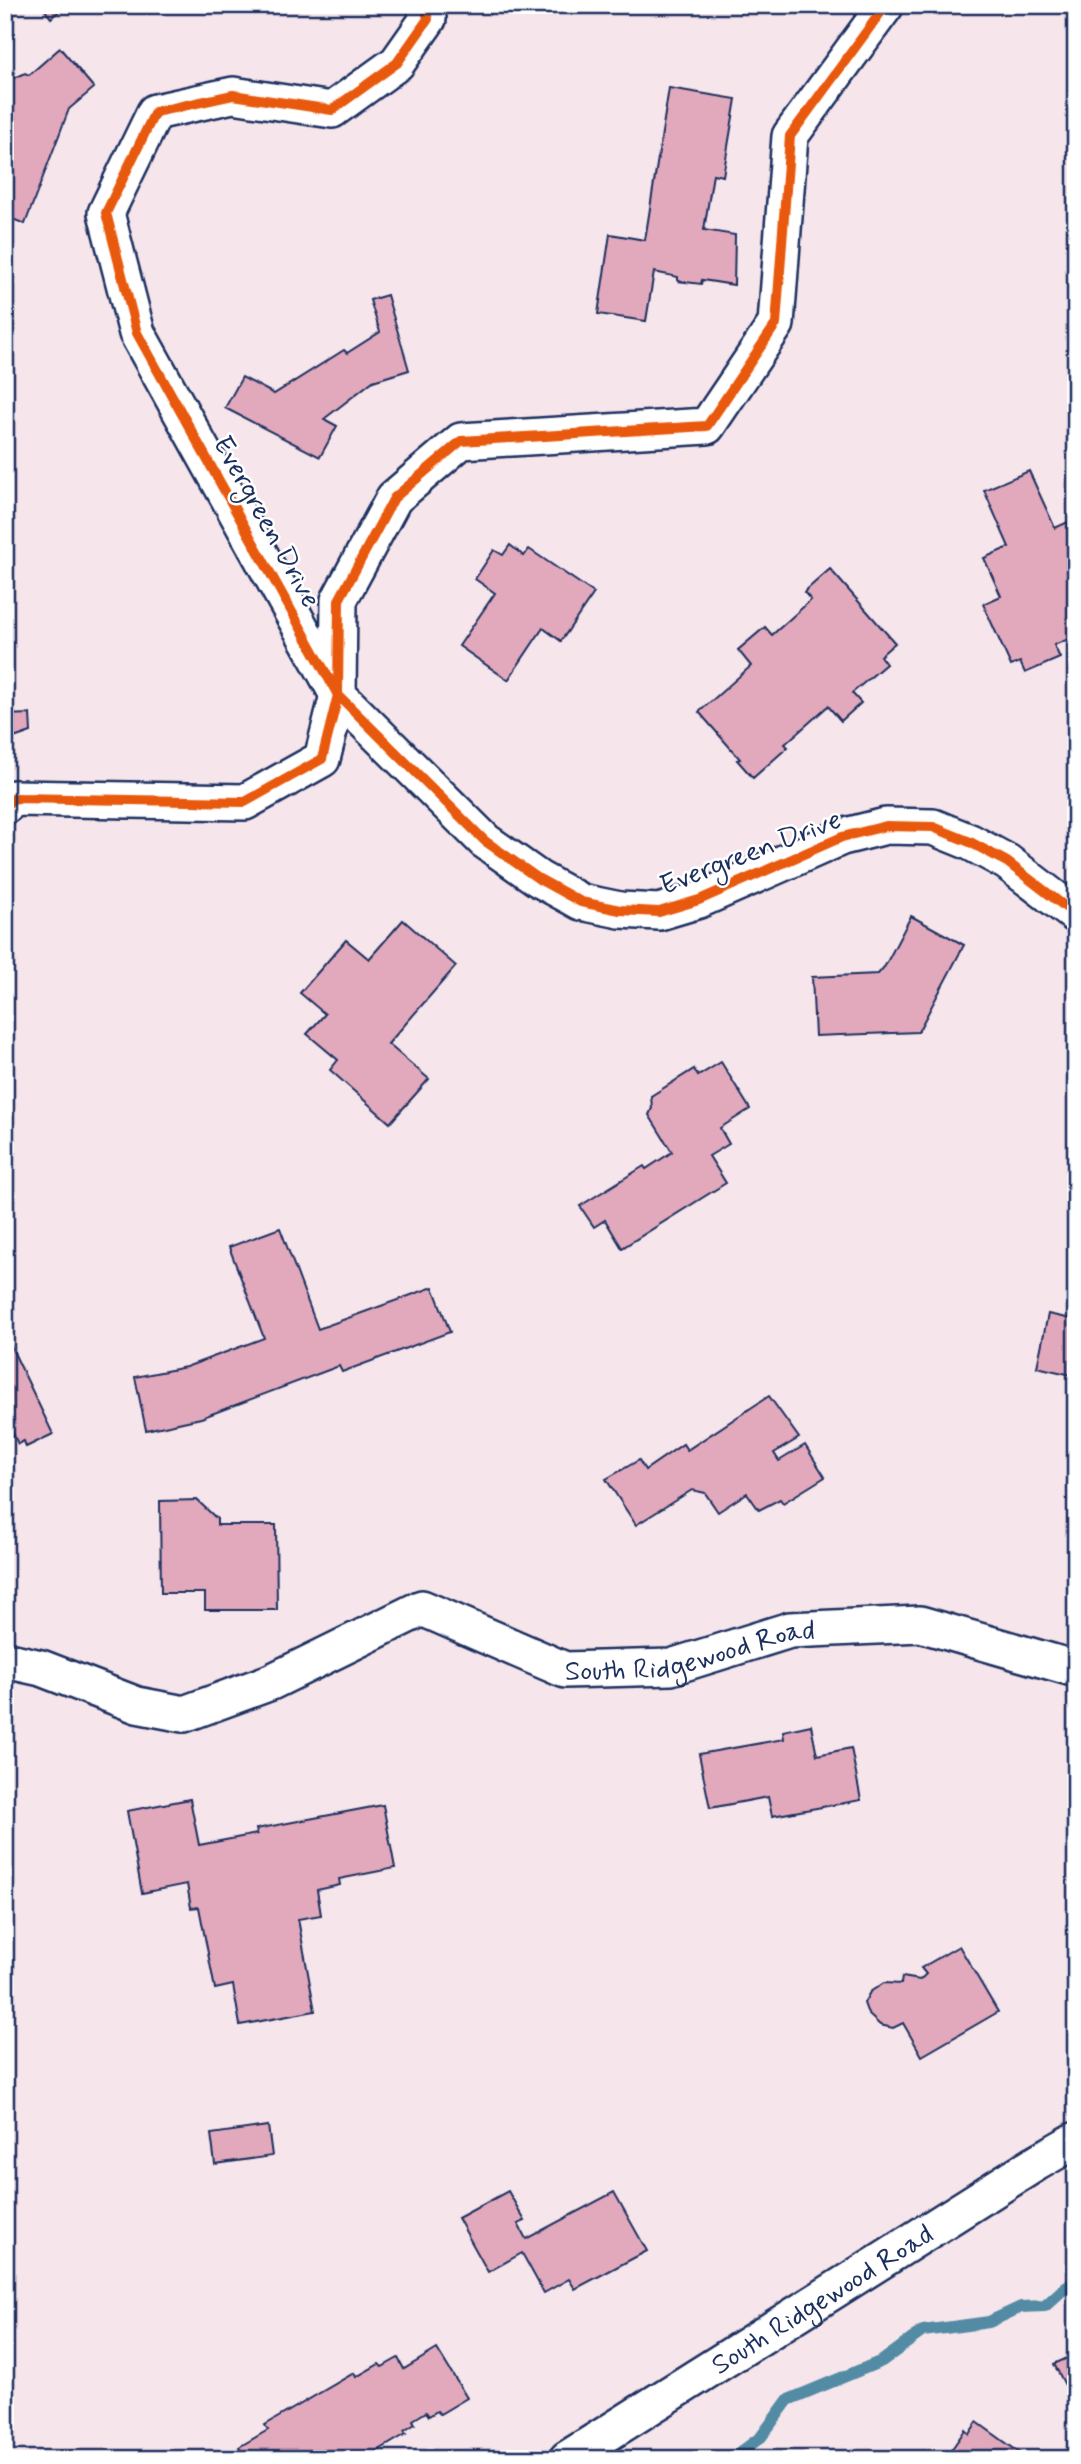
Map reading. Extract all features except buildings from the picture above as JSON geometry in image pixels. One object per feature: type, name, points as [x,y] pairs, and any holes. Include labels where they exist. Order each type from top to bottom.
[{"type":"street","name":"Evergreen Drive","points":[[425,5],[428,19],[397,63],[332,110],[233,95],[155,112],[106,213],[137,334],[338,695],[485,841],[539,879],[581,902],[659,912],[699,900],[842,836],[886,826],[933,827],[970,842],[1007,862],[1076,915]]},
{"type":"street","points":[[5,806],[14,799],[246,802],[322,759],[338,695],[339,600],[394,498],[461,441],[706,426],[776,324],[790,136],[886,5]]},
{"type":"street","name":"South Ridgewood Road","points":[[5,1660],[41,1668],[137,1705],[184,1714],[271,1682],[422,1608],[565,1670],[671,1667],[790,1630],[920,1624],[1076,1669]]},
{"type":"street","name":"South Ridgewood Road","points":[[566,2459],[1076,2140]]},
{"type":"waterway","points":[[741,2452],[761,2437],[788,2400],[882,2361],[923,2331],[989,2322],[1021,2307],[1045,2306],[1067,2286],[1076,2284]]},
{"type":"cycle path","points":[[425,5],[428,19],[397,63],[332,110],[233,95],[155,112],[106,213],[137,333],[338,695],[485,841],[539,879],[581,902],[620,910],[659,912],[699,900],[842,837],[886,826],[933,827],[970,842],[1007,862],[1076,915]]},
{"type":"cycle path","points":[[5,806],[14,798],[245,802],[322,759],[338,695],[339,600],[394,498],[461,441],[707,426],[776,324],[790,136],[886,5]]}]
